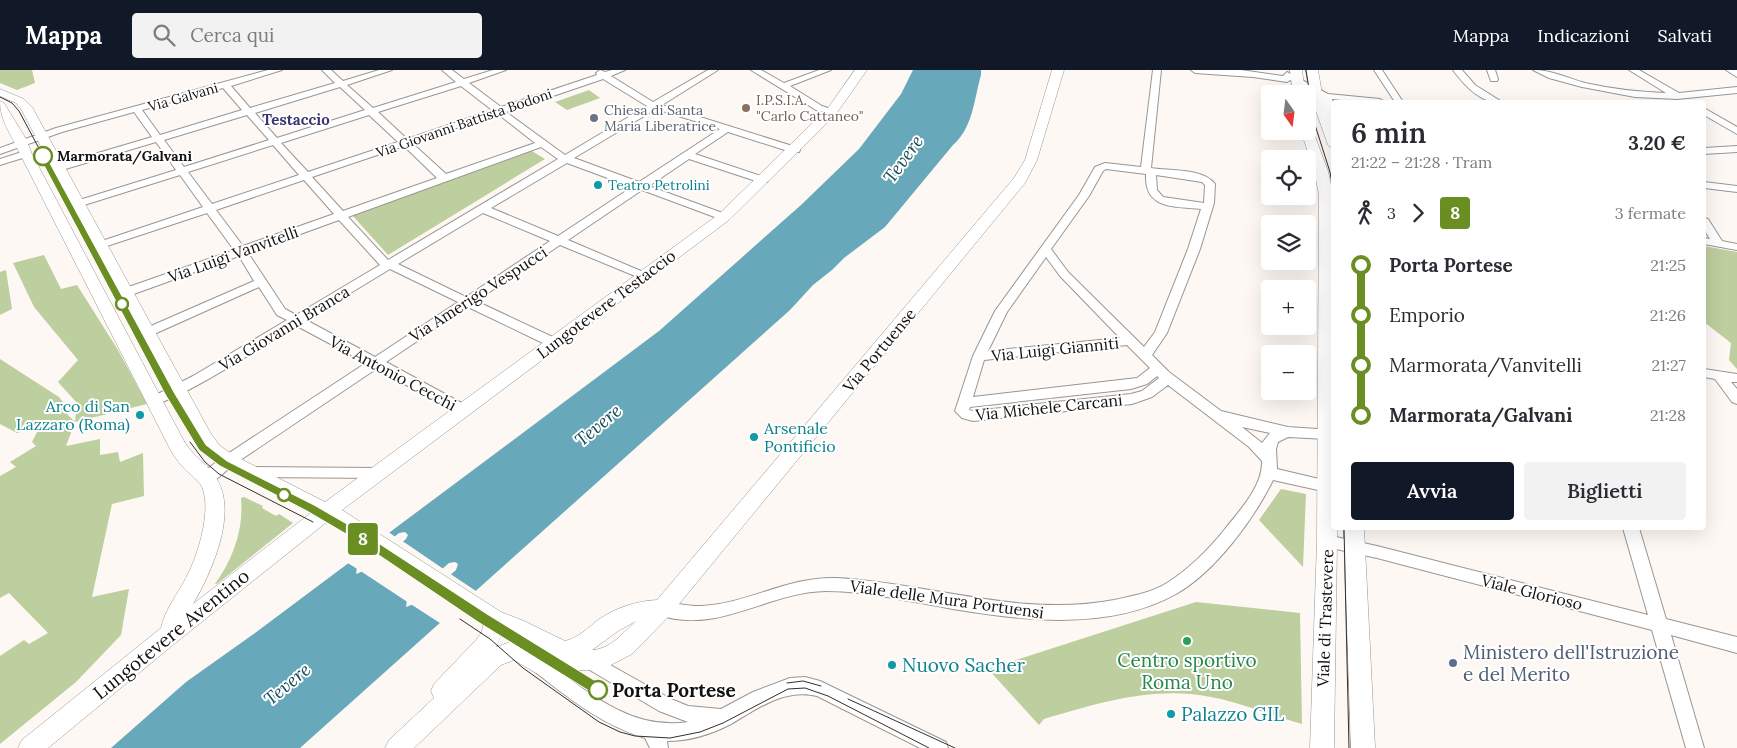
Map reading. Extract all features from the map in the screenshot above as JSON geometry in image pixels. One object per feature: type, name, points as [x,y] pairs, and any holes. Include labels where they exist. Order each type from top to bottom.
[{"type":"main road","name":"Lungotevere Testaccio","points":[[331,517],[379,472],[724,216],[832,111],[861,70]]},
{"type":"main road","name":"Via Portuense","points":[[536,663],[589,661],[608,657],[626,645],[662,609],[1020,180],[1031,160],[1058,70]]},
{"type":"main road","points":[[1312,70],[1314,85]]},
{"type":"main road","points":[[1316,91],[1331,135]]},
{"type":"main road","points":[[0,92],[24,105],[32,139],[155,400],[178,445],[199,471],[214,497],[211,538],[201,569],[174,618],[171,633]]},
{"type":"main road","points":[[0,105],[58,168],[127,292],[204,438],[221,456],[331,517],[492,629]]},
{"type":"main road","name":"Viale di Trastevere","points":[[1310,140],[1325,188],[1330,433],[1327,486],[1322,748]]},
{"type":"main road","name":"Lungotevere Aventino","points":[[30,748],[171,633],[331,517]]},
{"type":"main road","name":"Viale di Trastevere","points":[[1354,537],[1361,676],[1362,748]]},
{"type":"main road","points":[[564,651],[580,647],[608,625],[628,615],[646,610],[662,609]]},
{"type":"main road","points":[[388,748],[492,629],[509,623],[564,651],[589,661]]},
{"type":"main road","points":[[397,748],[493,658],[516,650],[536,663]]},
{"type":"street","name":"Via Galvani","points":[[32,139],[278,70]]},
{"type":"street","points":[[326,70],[407,142],[444,178]]},
{"type":"street","points":[[58,168],[388,70]]},
{"type":"street","points":[[446,70],[558,156],[724,216]]},
{"type":"street","points":[[77,204],[502,70]]},
{"type":"street","points":[[595,70],[646,103],[794,150]]},
{"type":"street","name":"Via Giovanni Battista Bodoni","points":[[209,209],[621,70]]},
{"type":"street","points":[[389,265],[714,70]]},
{"type":"street","points":[[755,70],[824,110],[832,111]]},
{"type":"street","points":[[783,86],[828,70]]},
{"type":"street","points":[[1157,70],[1149,171],[1151,187],[1157,198],[1164,201],[1208,207]]},
{"type":"street","points":[[1195,70],[1232,74],[1248,72],[1295,82]]},
{"type":"street","points":[[1270,70],[1295,82]]},
{"type":"street","points":[[1279,70],[1295,82]]},
{"type":"street","points":[[1378,70],[1398,100]]},
{"type":"street","points":[[1457,70],[1474,88],[1494,100]]},
{"type":"street","points":[[1537,70],[1572,82],[1608,90],[1646,95],[1677,96],[1737,90]]},
{"type":"street","points":[[1633,70],[1685,100]]},
{"type":"street","points":[[1730,70],[1737,74]]},
{"type":"street","points":[[225,85],[381,261],[554,343]]},
{"type":"street","points":[[1316,89],[1326,96],[1362,100]]},
{"type":"street","points":[[1326,96],[1331,113]]},
{"type":"street","points":[[137,110],[241,251],[281,312],[295,320]]},
{"type":"street","points":[[1706,112],[1737,130]]},
{"type":"street","name":"Via Galvani","points":[[32,139],[82,124]]},
{"type":"street","name":"Via Amerigo Vespucci","points":[[199,471],[374,363],[728,128]]},
{"type":"street","points":[[0,145],[32,139]]},
{"type":"street","points":[[0,151],[32,139]]},
{"type":"street","points":[[0,156],[32,139]]},
{"type":"street","points":[[0,162],[32,139]]},
{"type":"street","name":"Via Luigi Vanvitelli","points":[[127,292],[541,144]]},
{"type":"street","points":[[1706,151],[1737,149]]},
{"type":"street","points":[[687,155],[763,180]]},
{"type":"street","points":[[963,404],[979,356],[1001,311],[1084,196],[1099,169],[1104,166],[1188,176],[1206,180],[1210,185],[1208,207],[1194,249],[1163,329],[1154,345],[1145,355]]},
{"type":"street","points":[[1706,185],[1737,189]]},
{"type":"street","points":[[100,245],[209,209]]},
{"type":"street","points":[[483,209],[644,276]]},
{"type":"street","points":[[1706,224],[1718,243]]},
{"type":"street","points":[[1706,241],[1737,247]]},
{"type":"street","points":[[1045,249],[1064,274],[1163,374],[1254,443],[1268,465],[1327,486]]},
{"type":"street","name":"Via Giovanni Branca","points":[[178,390],[389,265]]},
{"type":"street","points":[[148,332],[261,282]]},
{"type":"street","name":"Via Antonio Cecchi","points":[[295,320],[464,410]]},
{"type":"street","name":"Via Luigi Gianniti","points":[[979,356],[1131,341]]},
{"type":"street","points":[[1706,373],[1737,378]]},
{"type":"street","name":"Via Michele Carcani","points":[[1163,374],[1147,394],[1132,399],[973,416],[963,412],[963,404],[1128,385],[1163,374]]},
{"type":"street","points":[[1719,375],[1737,399]]},
{"type":"street","points":[[155,400],[178,390]]},
{"type":"street","points":[[1211,412],[1290,431],[1314,435],[1330,433]]},
{"type":"street","name":"Viale delle Mura Portuensi","points":[[662,609],[679,614],[702,615],[786,590],[826,584],[855,586],[1026,613],[1070,613],[1121,606],[1166,592],[1194,571],[1242,517],[1260,491],[1268,465],[1270,444],[1281,433],[1290,431]]},
{"type":"street","points":[[250,472],[379,472]]},
{"type":"street","points":[[1632,530],[1661,625],[1695,748]]},
{"type":"street","name":"Viale Glorioso","points":[[1327,541],[1354,537],[1737,645]]},
{"type":"street","points":[[589,661],[654,700],[672,708],[693,715],[724,718]]},
{"type":"street","points":[[536,663],[604,711],[629,724],[651,731],[667,733],[686,732],[700,728],[724,718],[781,688],[805,684],[820,688],[939,748]]},
{"type":"street","points":[[651,731],[660,748]]},
{"type":"green space","points":[[0,70],[32,70],[35,83],[17,90],[0,83]]},
{"type":"green space","points":[[589,90],[600,98],[567,110],[555,102]]},
{"type":"green space","points":[[532,151],[545,159],[388,255],[352,215]]},
{"type":"green space","points":[[1706,246],[1737,252],[1737,369],[1729,360],[1731,343],[1706,324]]},
{"type":"green space","points":[[44,255],[61,289],[77,285],[118,350],[147,404],[75,422],[77,403],[58,382],[78,360],[34,307],[13,263]]},
{"type":"green space","points":[[6,270],[12,309],[0,315],[0,272]]},
{"type":"green space","points":[[0,359],[59,397],[67,407],[67,414],[75,422],[66,446],[100,439],[100,455],[118,452],[120,462],[143,453],[144,496],[112,504],[92,597],[129,589],[121,635],[76,682],[0,744],[0,656],[24,640],[29,644],[48,633],[9,593],[0,598],[0,476],[16,467],[10,462],[36,446],[32,442],[37,432],[30,429],[17,433],[0,424]]},
{"type":"green space","points":[[1281,489],[1306,494],[1303,567],[1259,520]]},
{"type":"green space","points":[[244,497],[263,506],[262,508],[276,516],[279,514],[293,523],[215,584],[227,564],[236,543],[241,521],[241,498]]},
{"type":"green space","name":"Centro sportivo Roma Uno","points":[[1196,602],[1300,613],[1302,724],[1219,699],[1172,693],[1134,696],[1098,704],[1044,719],[1039,725],[988,669]]},
{"type":"water","name":"Tevere","points":[[913,70],[981,70],[972,113],[965,130],[885,227],[844,258],[813,285],[790,310],[300,748],[111,748],[186,682],[255,633],[659,331],[801,205],[859,149],[901,94]],"holes":[[[405,532],[408,535],[406,539],[368,569],[356,574],[357,567],[399,533]],[[455,562],[458,564],[456,570],[419,602],[406,607],[407,600],[449,563]]]},
{"type":"pier","points":[[387,531],[397,538],[359,570],[346,562]]},
{"type":"pier","points":[[401,540],[445,570],[409,603],[359,570],[367,567]]},
{"type":"pier","points":[[449,573],[479,593],[443,625],[409,603],[418,600]]},
{"type":"tram line","points":[[1306,70],[1308,85]]},
{"type":"tram line","points":[[0,97],[12,103],[19,111],[170,394],[202,447],[224,464],[310,508],[362,538],[496,626]]},
{"type":"tram line","points":[[1316,128],[1331,178]]},
{"type":"tram line","name":"8","points":[[43,156],[170,394],[202,447],[224,464],[310,508],[362,538],[482,618],[530,646],[598,690]]},
{"type":"tram line","points":[[190,442],[205,462],[219,474],[313,522]]},
{"type":"tram line","points":[[1344,530],[1349,748]]},
{"type":"tram line","points":[[460,619],[490,639],[523,668],[599,722],[620,732],[635,736],[670,738],[700,732],[723,723],[788,689],[805,688],[828,696],[929,748]]},
{"type":"tram line","points":[[787,683],[803,681],[821,686]]},
{"type":"tram line","points":[[848,699],[955,748]]},
{"type":"place","name":"I.P.S.I.A. \"Carlo Cattaneo\"","points":[[746,108]]},
{"type":"place","name":"Chiesa di Santa Maria Liberatrice","points":[[594,118]]},
{"type":"place","name":"Marmorata/Galvani","points":[[43,156]]},
{"type":"place","name":"Teatro Petrolini","points":[[598,185]]},
{"type":"place","name":"Arco di San Lazzaro (Roma)","points":[[140,415]]},
{"type":"place","name":"Arsenale Pontificio","points":[[754,437]]},
{"type":"place","name":"Centro sportivo Roma Uno","points":[[1187,641]]},
{"type":"place","name":"Ministero dell'Istruzione e del Merito","points":[[1453,663]]},
{"type":"place","name":"Nuovo Sacher","points":[[892,665]]},
{"type":"place","name":"Porta Portese","points":[[598,690]]},
{"type":"place","name":"Palazzo GIL","points":[[1171,714]]},
{"type":"district","name":"Testaccio","points":[[296,119]]}]
